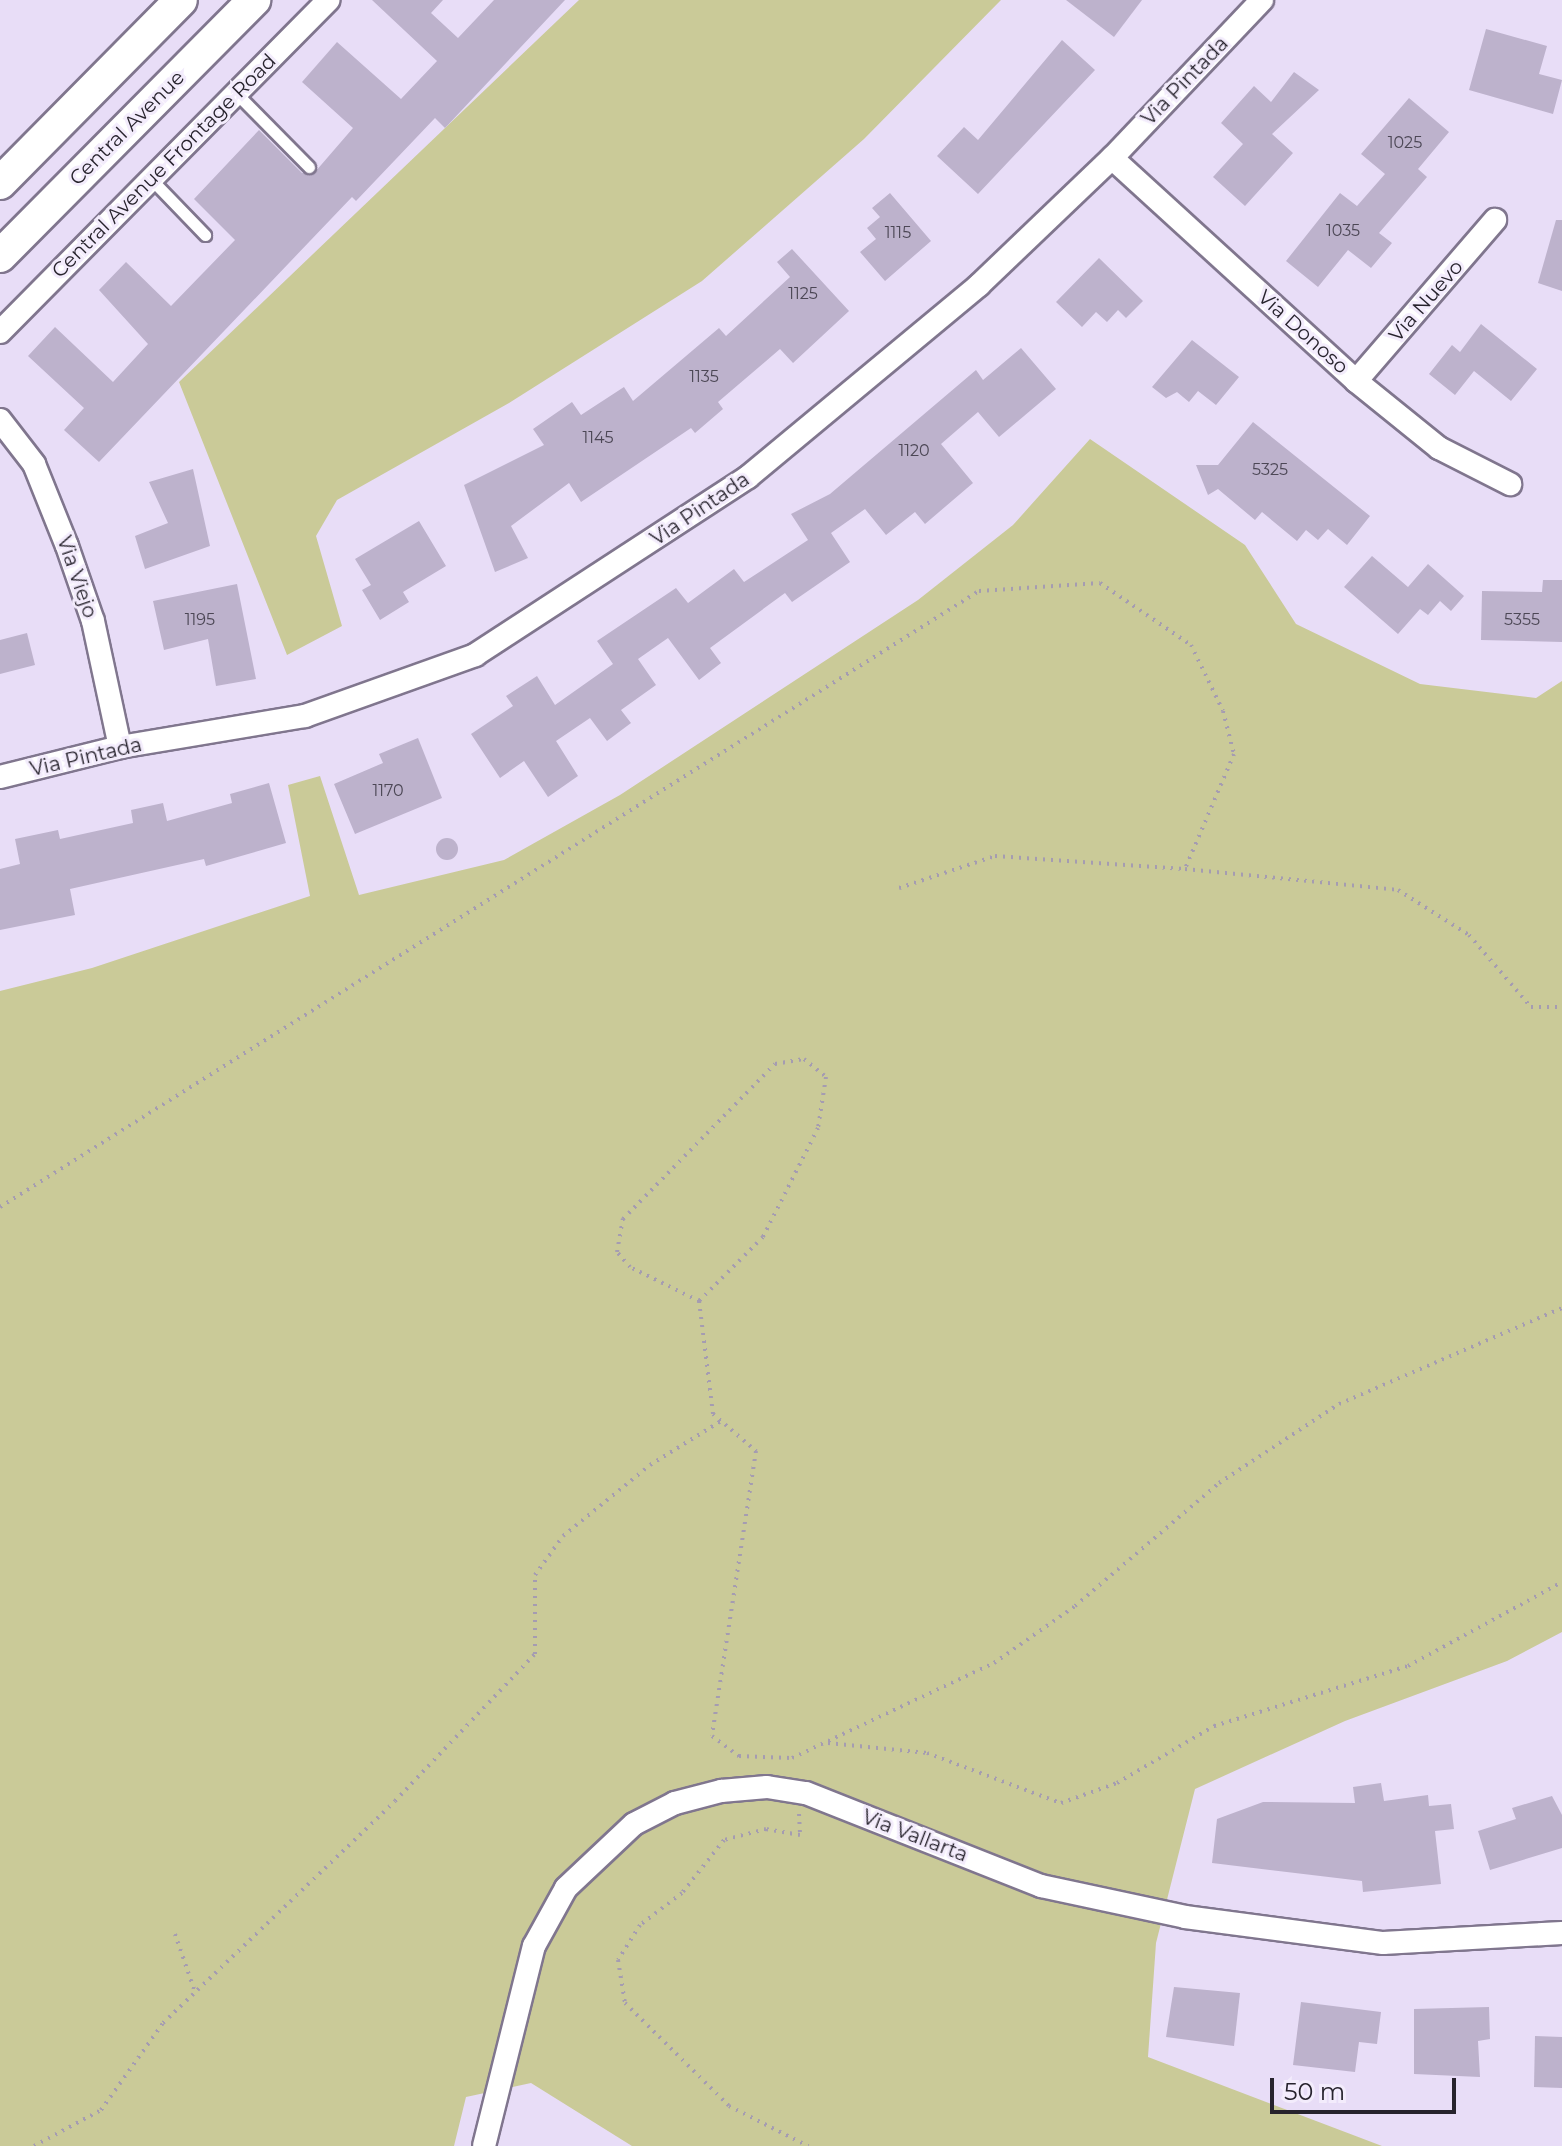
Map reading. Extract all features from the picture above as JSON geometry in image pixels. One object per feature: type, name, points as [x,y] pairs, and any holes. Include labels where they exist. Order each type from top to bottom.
[{"type":"main road","points":[[0,183],[181,0]]},
{"type":"main road","name":"Central Avenue","points":[[0,256],[254,0]]},
{"type":"street","name":"Central Avenue Frontage Road","points":[[0,332],[328,0]]},
{"type":"street","name":"Via Pintada","points":[[0,777],[120,747],[305,716],[475,655],[748,477],[979,285],[1112,158],[1262,0]]},
{"type":"street","name":"Via Donoso","points":[[1112,158],[1356,381],[1439,448],[1510,484]]},
{"type":"street","name":"Via Nuevo","points":[[1356,381],[1495,220]]},
{"type":"street","name":"Via Viejo","points":[[0,420],[34,464],[67,546],[93,621],[120,747]]},
{"type":"street","name":"Via Vallarta","points":[[484,2146],[534,1946],[566,1888],[634,1824],[675,1803],[721,1791],[798,1792],[1041,1886],[1185,1917],[1383,1943],[1562,1933]]},
{"type":"lane","points":[[236,93],[309,167]]},
{"type":"lane","points":[[151,179],[205,235]]},
{"type":"path","points":[[0,1207],[979,591],[1100,583],[1191,645],[1223,711],[1234,754],[1185,869]]},
{"type":"path","points":[[899,888],[995,856],[1185,869],[1398,890],[1469,935],[1531,1007],[1562,1007]]},
{"type":"path","points":[[804,1059],[826,1077],[818,1128],[763,1237],[699,1301],[630,1267],[617,1252],[623,1219],[775,1064],[804,1059]]},
{"type":"path","points":[[699,1301],[713,1414],[756,1451],[712,1736],[739,1756],[797,1755],[994,1663],[1075,1606],[1219,1483],[1339,1404],[1562,1308]]},
{"type":"path","points":[[34,2146],[101,2110],[163,2023],[395,1801],[535,1654],[530,1608],[535,1575],[563,1536],[650,1465],[721,1421]]},
{"type":"path","points":[[826,1743],[927,1753],[1061,1803],[1117,1783],[1214,1726],[1408,1666],[1562,1582]]},
{"type":"path","points":[[797,1755],[800,1835],[766,1829],[724,1840],[682,1893],[640,1925],[618,1960],[625,2003],[729,2106],[808,2146]]},
{"type":"path","points":[[175,1934],[195,1992]]},
{"type":"green space","points":[[579,0],[1001,0],[864,139],[702,281],[509,403],[337,500],[316,536],[342,626],[287,655],[179,382]]},
{"type":"green space","points":[[1090,439],[1245,545],[1296,624],[1420,684],[1536,698],[1562,681],[1562,1632],[1507,1661],[1345,1721],[1195,1789],[1156,1943],[1148,2057],[1382,2146],[632,2146],[531,2083],[466,2097],[454,2146],[0,2146],[0,991],[92,968],[310,896],[288,785],[320,776],[359,895],[504,860],[620,795],[918,600],[1013,525]]},
{"type":"building","points":[[372,0],[443,0],[431,13],[458,38],[494,0],[565,0],[445,128],[435,118],[356,201],[352,197],[99,462],[64,430],[84,408],[28,356],[55,327],[113,382],[148,344],[99,290],[126,262],[171,306],[235,240],[194,199],[259,130],[302,173],[315,172],[353,128],[302,82],[337,42],[401,99],[437,61]]},
{"type":"building","points":[[1066,0],[1142,0],[1114,37]]},
{"type":"building","points":[[1486,29],[1547,46],[1539,74],[1562,80],[1553,114],[1469,90]]},
{"type":"building","points":[[1062,40],[1095,70],[978,194],[937,156],[964,127],[978,140]]},
{"type":"building","points":[[1294,72],[1319,90],[1272,134],[1293,153],[1245,206],[1213,177],[1243,144],[1221,123],[1254,86],[1271,102]]},
{"type":"building","points":[[1409,98],[1449,132],[1418,169],[1427,177],[1379,233],[1392,243],[1371,268],[1348,250],[1318,287],[1286,261],[1340,193],[1357,206],[1385,174],[1361,154]]},
{"type":"building","points":[[890,193],[931,241],[885,281],[860,252],[876,239],[867,228],[880,217],[872,208]]},
{"type":"building","points":[[1556,220],[1562,220],[1562,291],[1538,283]]},
{"type":"building","points":[[792,249],[849,311],[793,363],[780,349],[718,402],[723,409],[695,433],[691,428],[581,502],[569,483],[511,526],[528,558],[495,572],[464,485],[544,445],[533,429],[572,402],[581,415],[624,387],[633,401],[719,328],[726,336],[790,277],[777,262]]},
{"type":"building","points":[[1099,258],[1143,301],[1126,318],[1118,310],[1107,322],[1096,312],[1082,327],[1056,302]]},
{"type":"building","points":[[1481,324],[1537,369],[1511,401],[1474,371],[1455,395],[1429,374],[1452,345],[1460,352]]},
{"type":"building","points":[[1192,340],[1239,377],[1216,405],[1198,391],[1189,402],[1177,392],[1166,398],[1152,387]]},
{"type":"building","points":[[1021,348],[1056,389],[999,437],[978,412],[941,444],[973,483],[925,524],[915,512],[886,535],[865,509],[831,533],[850,562],[792,602],[785,593],[710,648],[721,663],[699,680],[668,638],[638,659],[656,685],[621,710],[631,723],[607,741],[590,718],[556,741],[578,776],[548,797],[524,761],[500,778],[471,734],[513,706],[506,696],[537,676],[555,705],[613,664],[597,641],[676,588],[688,603],[734,569],[744,582],[808,540],[791,514],[830,494],[976,370],[983,380]]},
{"type":"building","points":[[1253,422],[1370,516],[1347,545],[1328,529],[1318,540],[1306,530],[1297,541],[1262,512],[1255,520],[1218,489],[1208,495],[1196,465],[1218,465]]},
{"type":"building","points":[[193,469],[210,546],[145,569],[135,536],[168,523],[149,482]]},
{"type":"building","points":[[419,521],[446,566],[403,592],[409,602],[380,620],[362,590],[371,585],[355,559]]},
{"type":"building","points":[[1372,556],[1408,587],[1428,564],[1464,596],[1451,611],[1440,601],[1428,615],[1420,609],[1398,634],[1344,587]]},
{"type":"building","points":[[1543,580],[1562,580],[1562,642],[1481,640],[1482,591],[1542,592]]},
{"type":"building","points":[[237,584],[256,679],[216,686],[208,639],[164,650],[153,601]]},
{"type":"building","points":[[27,633],[35,665],[0,674],[0,640]]},
{"type":"building","points":[[418,738],[442,798],[355,834],[334,784],[383,763],[379,754]]},
{"type":"building","points":[[269,783],[286,843],[206,866],[204,859],[70,889],[75,915],[0,930],[0,869],[20,864],[15,839],[58,830],[60,839],[133,823],[131,810],[163,803],[167,821],[232,803],[230,794]]},
{"type":"building","points":[[447,838],[455,841],[458,849],[455,857],[447,860],[439,857],[436,849],[439,841]]},
{"type":"building","points":[[1381,1783],[1384,1801],[1428,1795],[1429,1806],[1451,1804],[1454,1829],[1435,1831],[1441,1884],[1363,1892],[1362,1881],[1212,1863],[1217,1819],[1263,1802],[1355,1803],[1353,1787]]},
{"type":"building","points":[[1552,1796],[1562,1815],[1562,1848],[1490,1870],[1478,1831],[1516,1819],[1512,1808]]},
{"type":"building","points":[[1174,1987],[1240,1993],[1234,2046],[1166,2037]]},
{"type":"building","points":[[1301,2002],[1381,2012],[1377,2044],[1359,2042],[1355,2072],[1293,2065]]},
{"type":"building","points":[[1489,2007],[1490,2039],[1478,2041],[1480,2077],[1414,2074],[1414,2009]]},
{"type":"building","points":[[1535,2036],[1562,2037],[1562,2088],[1534,2087]]}]
